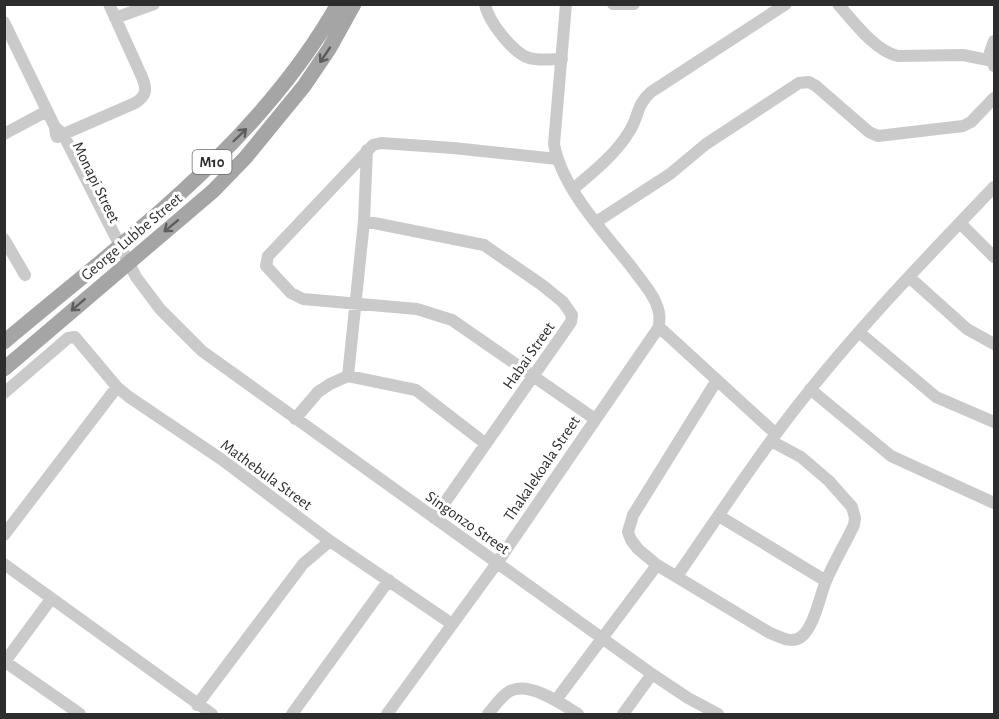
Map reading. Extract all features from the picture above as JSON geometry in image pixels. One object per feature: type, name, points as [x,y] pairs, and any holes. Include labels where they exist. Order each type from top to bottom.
[{"type":"main road","name":"George Lubbe Street","points":[[4,342],[188,186],[249,126],[311,48],[338,4]]},
{"type":"main road","name":"George Lubbe Street","points":[[4,369],[213,191],[246,157],[304,86],[329,49],[354,4]]},
{"type":"street","points":[[58,133],[135,103],[145,94],[146,87],[109,4]]},
{"type":"street","points":[[115,18],[154,4]]},
{"type":"street","points":[[485,4],[491,21],[524,56],[532,59],[562,59]]},
{"type":"street","points":[[566,4],[554,144],[557,159],[573,189],[649,290],[659,313],[659,327],[717,380],[773,438],[808,462],[829,481],[855,512],[854,525],[826,581],[809,628],[800,638],[784,639],[770,633],[657,565],[630,540],[629,524],[717,380]]},
{"type":"street","points":[[613,4],[634,4]]},
{"type":"street","points":[[573,189],[619,146],[630,131],[643,99],[651,92],[786,4]]},
{"type":"street","points":[[838,4],[877,45],[890,55],[963,55],[994,64]]},
{"type":"street","name":"Monapi Street","points":[[4,22],[116,248]]},
{"type":"street","points":[[994,41],[990,52],[994,64]]},
{"type":"street","points":[[596,222],[670,174],[706,144],[804,82],[816,86],[869,132],[878,136],[963,126],[971,122],[994,99]]},
{"type":"street","points":[[4,134],[47,111]]},
{"type":"street","points":[[557,159],[381,143],[373,145],[268,256],[266,266],[297,297],[417,309],[452,320],[595,419]]},
{"type":"street","points":[[348,376],[364,221],[366,150]]},
{"type":"street","points":[[677,576],[810,389],[909,277],[994,187]]},
{"type":"street","name":"Habai Street","points":[[364,221],[484,245],[542,285],[563,302],[572,315],[571,322],[434,518]]},
{"type":"street","points":[[960,223],[994,257]]},
{"type":"street","points":[[4,239],[25,275]]},
{"type":"street","name":"Singonzo Street","points":[[116,248],[147,294],[202,351],[652,674],[688,698],[718,714]]},
{"type":"street","points":[[909,277],[967,329],[994,344]]},
{"type":"street","name":"Thakalekoala Street","points":[[387,714],[497,563],[659,327]]},
{"type":"street","points":[[860,333],[936,397],[994,422]]},
{"type":"street","name":"Mathebula Street","points":[[4,393],[68,338],[75,337],[117,387],[221,459],[330,541],[452,624]]},
{"type":"street","points":[[295,419],[318,392],[348,376],[416,390],[486,444]]},
{"type":"street","points":[[4,535],[117,387]]},
{"type":"street","points":[[810,389],[891,456],[994,503]]},
{"type":"street","points":[[719,516],[826,581]]},
{"type":"street","points":[[197,705],[303,564],[330,541]]},
{"type":"street","points":[[4,564],[212,714]]},
{"type":"street","points":[[556,700],[604,639],[657,565]]},
{"type":"street","points":[[292,714],[389,580]]},
{"type":"street","points":[[51,599],[5,662],[80,714]]},
{"type":"street","points":[[623,714],[652,674]]},
{"type":"street","points":[[488,714],[504,694],[518,688],[527,688],[556,700],[578,714]]}]
